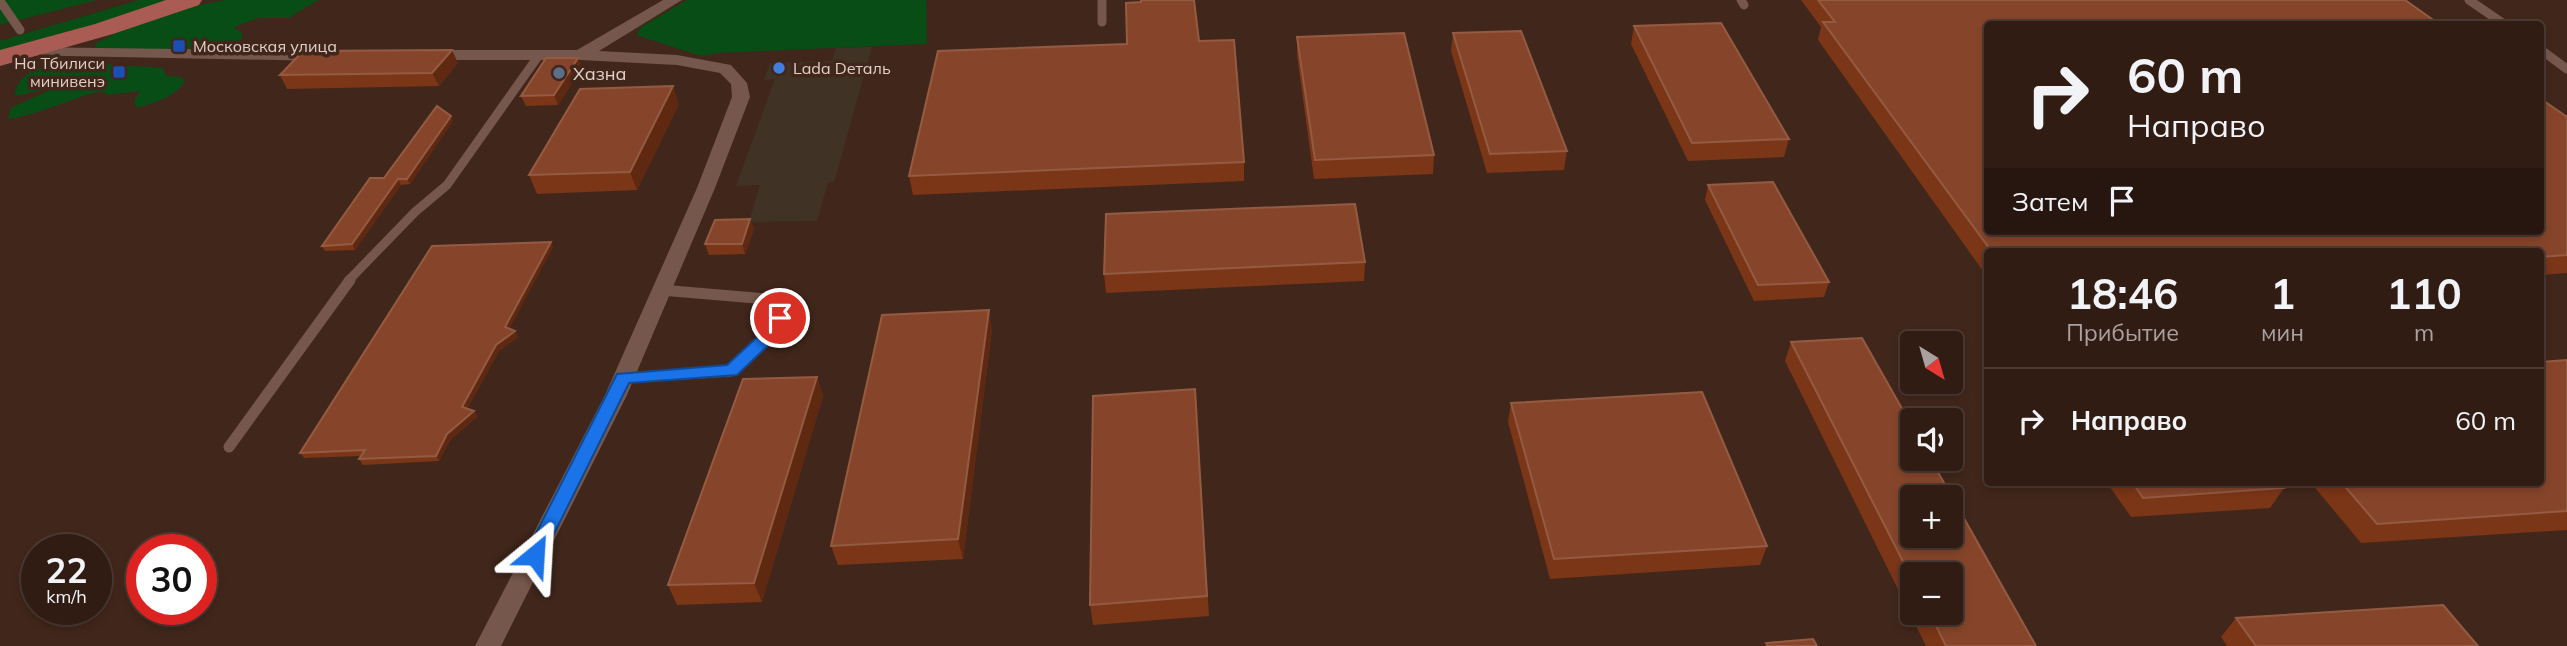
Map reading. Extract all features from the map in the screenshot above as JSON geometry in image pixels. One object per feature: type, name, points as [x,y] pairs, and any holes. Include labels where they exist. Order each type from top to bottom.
[{"type":"main road","points":[[11,44],[125,0]]},
{"type":"main road","points":[[11,44],[190,0]]},
{"type":"street","points":[[580,55],[674,0]]},
{"type":"street","points":[[11,44],[338,56]]},
{"type":"street","points":[[405,55],[580,55],[677,60],[725,69],[738,83],[741,97],[706,188],[623,378],[488,646]]},
{"type":"lane","points":[[1101,0],[1102,22]]},
{"type":"lane","points":[[2469,0],[2500,21]]},
{"type":"lane","points":[[0,1],[11,44]]},
{"type":"lane","points":[[2544,52],[2567,69]]},
{"type":"lane","points":[[229,447],[341,289],[415,212],[447,185],[539,55]]},
{"type":"lane","points":[[623,378],[731,370],[771,334],[790,301],[662,290]]},
{"type":"shaded area","points":[[872,47],[834,182],[828,182],[817,221],[749,222],[760,185],[736,186],[775,79],[764,80],[770,63],[832,61],[836,48]]},
{"type":"green space","points":[[0,0],[97,0],[0,25]]},
{"type":"green space","points":[[139,0],[175,0],[0,54],[0,41]]},
{"type":"green space","points":[[225,0],[318,0],[289,18],[259,18],[237,26],[234,28],[242,33],[242,39],[210,51],[171,54],[96,49],[95,44],[142,22],[174,11]]},
{"type":"green space","points":[[687,0],[926,0],[927,44],[701,56],[636,35],[641,27]]},
{"type":"green space","points":[[88,63],[163,68],[166,76],[180,77],[185,81],[170,95],[137,108],[134,101],[140,91],[108,95],[102,91],[8,119],[11,108],[54,88],[15,96],[24,77],[43,67]]},
{"type":"building","points":[[1141,0],[1194,0],[1199,41],[1234,40],[1244,162],[909,176],[938,51],[1127,44],[1126,3]]},
{"type":"building","points":[[1818,0],[2405,0],[2435,21],[1984,21],[1984,235],[2544,235],[2544,101],[2567,117],[2567,255],[2544,257],[2544,248],[1989,248],[1823,22],[1835,22]]},
{"type":"building","points":[[1721,23],[1789,139],[1692,143],[1634,26]]},
{"type":"building","points":[[1521,31],[1567,151],[1490,154],[1453,33]]},
{"type":"building","points":[[1404,33],[1434,155],[1315,160],[1297,37]]},
{"type":"building","points":[[452,50],[432,73],[280,75],[303,51]]},
{"type":"building","points":[[546,58],[578,58],[554,95],[521,96]]},
{"type":"building","points":[[673,86],[630,172],[529,175],[580,89]]},
{"type":"building","points":[[437,106],[451,116],[407,179],[398,179],[352,244],[322,246],[370,178],[384,178]]},
{"type":"building","points":[[1773,182],[1829,282],[1758,285],[1708,185]]},
{"type":"building","points":[[1355,204],[1365,262],[1104,274],[1106,214]]},
{"type":"building","points":[[750,219],[742,244],[705,244],[715,220]]},
{"type":"building","points":[[551,242],[505,327],[515,331],[496,345],[462,407],[474,411],[447,434],[436,456],[359,459],[365,450],[300,453],[432,246]]},
{"type":"building","points":[[989,310],[958,539],[831,546],[882,315]]},
{"type":"building","points":[[1862,338],[1902,408],[1900,471],[1937,471],[1945,485],[1900,485],[1900,548],[1963,548],[1963,517],[2036,646],[1946,646],[1936,625],[1963,625],[1963,562],[1903,562],[1791,342]]},
{"type":"building","points":[[2567,360],[2567,511],[2377,524],[2345,486],[2544,486],[2544,362]]},
{"type":"building","points":[[817,377],[754,583],[668,585],[743,379]]},
{"type":"building","points":[[1195,389],[1207,596],[1090,605],[1093,396]]},
{"type":"building","points":[[1702,392],[1767,546],[1554,559],[1511,403]]},
{"type":"building","points":[[2135,486],[2284,488],[2143,498]]},
{"type":"building","points":[[2443,605],[2478,646],[2256,646],[2236,618]]},
{"type":"building","points":[[1813,639],[1817,646],[1768,646],[1766,643]]},
{"type":"place","name":"Московская улица","points":[[179,46]]},
{"type":"place","name":"Lada Dеталь","points":[[779,68]]},
{"type":"place","name":"На Тбилиси минивенэ","points":[[119,72]]},
{"type":"place","name":"Хазна","points":[[559,73]]},
{"type":"route","points":[[535,555],[623,378],[731,370],[771,334],[780,318]]}]
